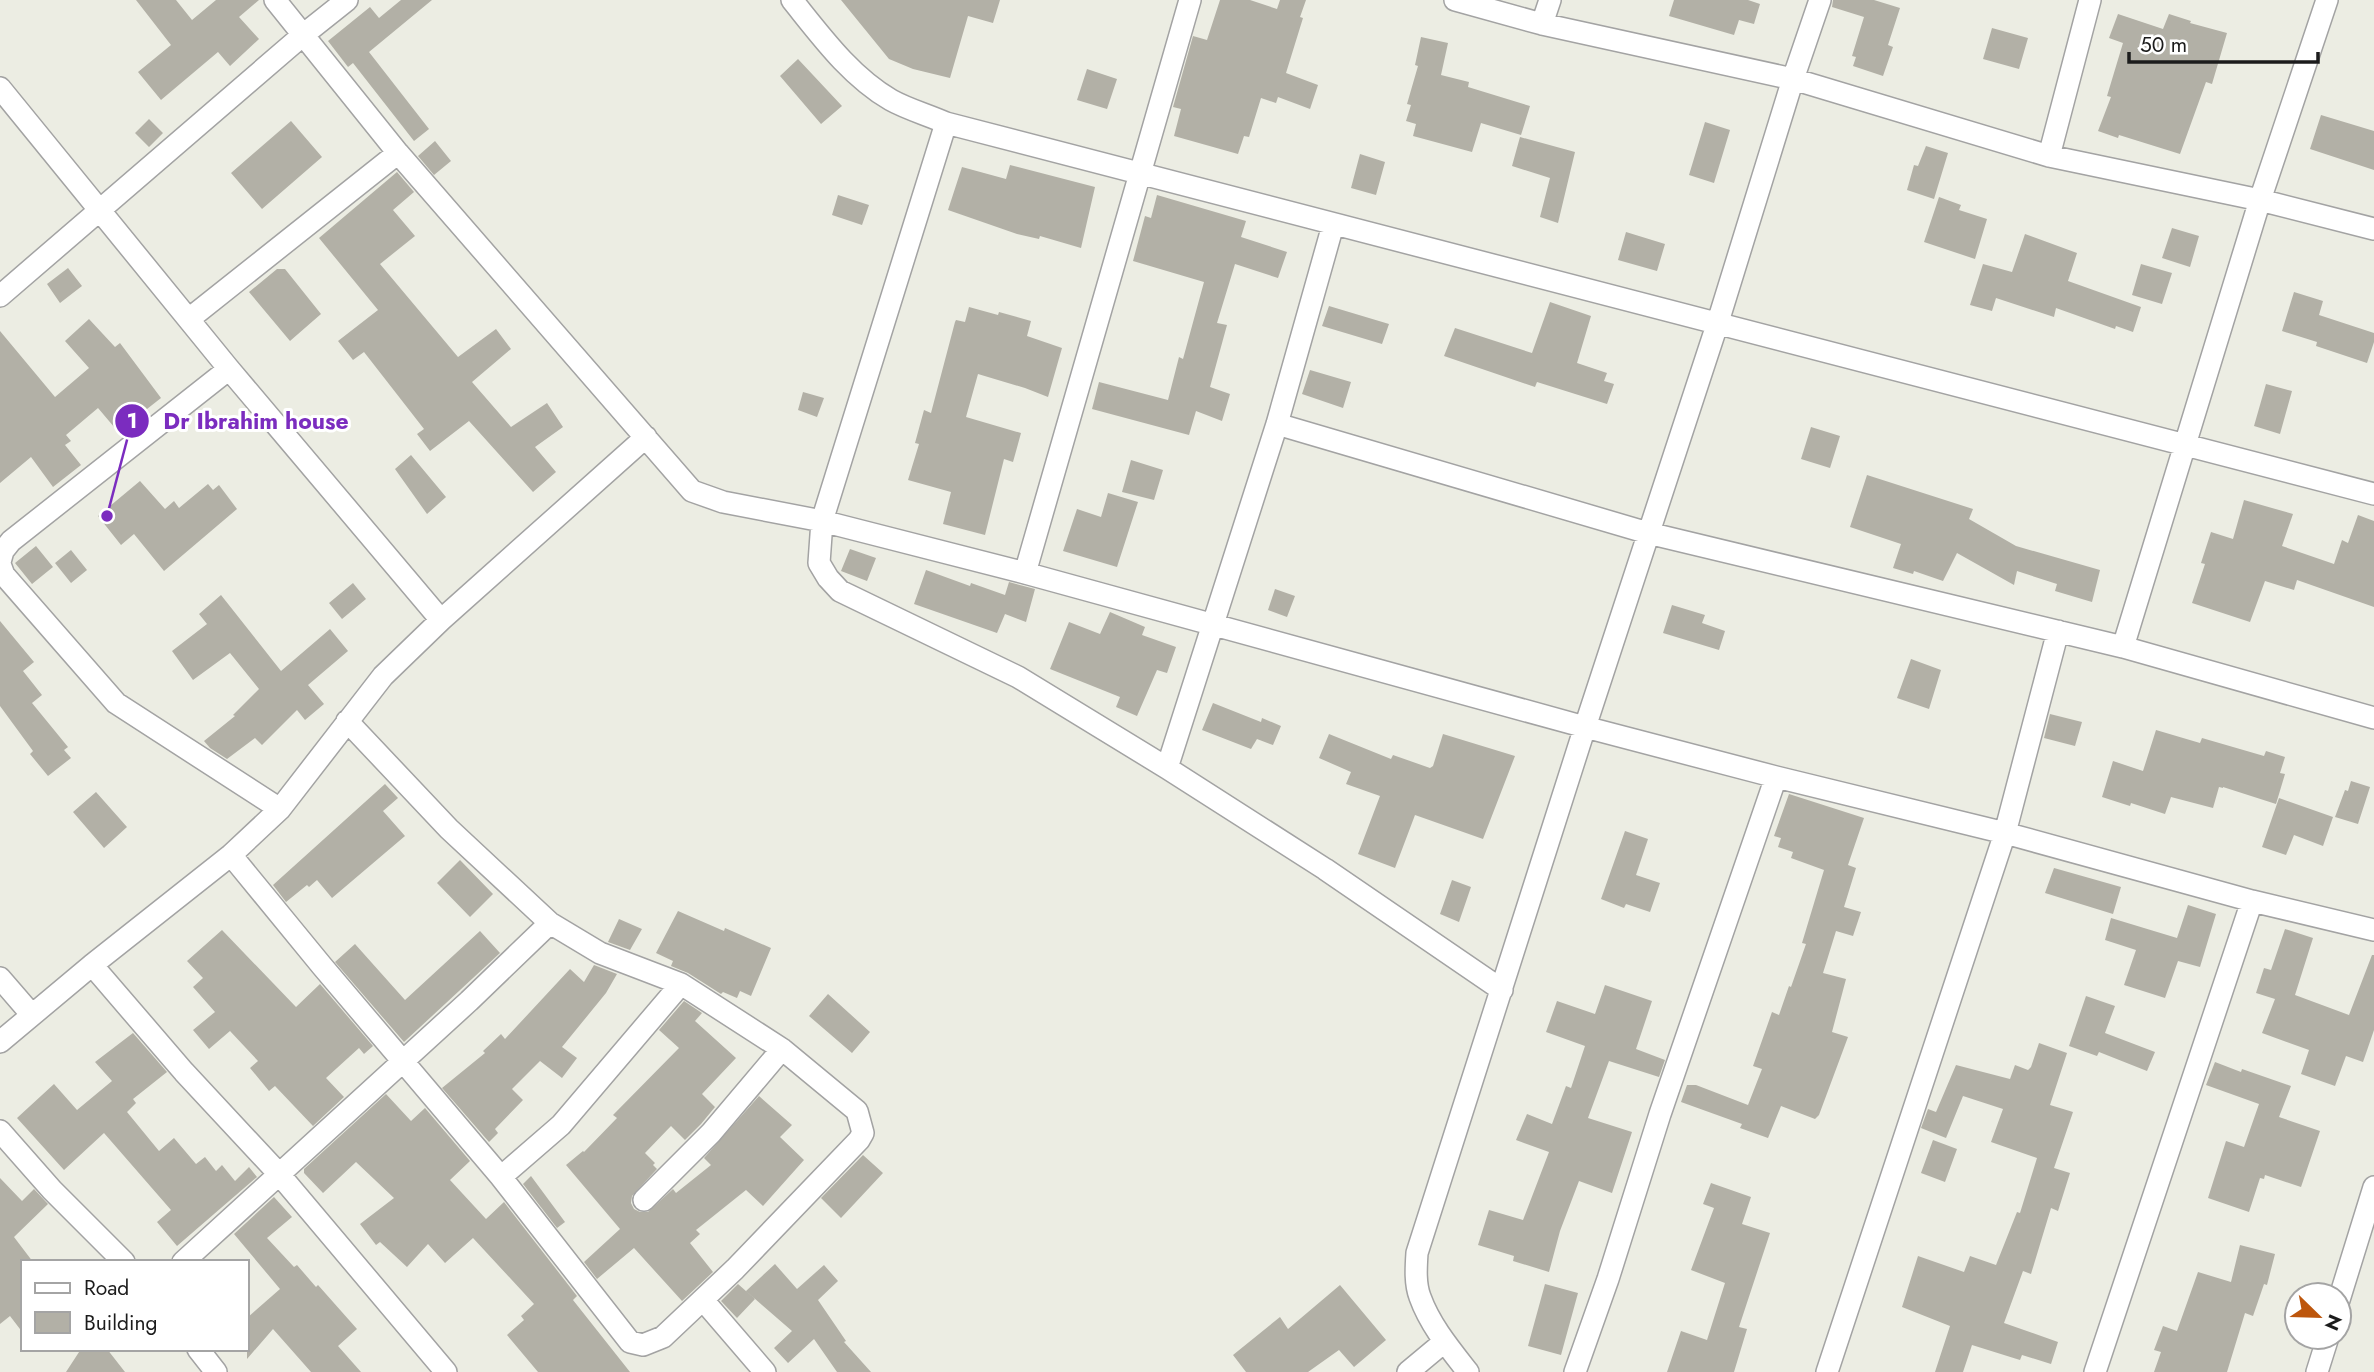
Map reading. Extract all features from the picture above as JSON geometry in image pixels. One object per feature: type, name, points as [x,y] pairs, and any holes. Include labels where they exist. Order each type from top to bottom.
[{"type":"street","points":[[275,0],[398,153],[692,491],[723,502],[822,521],[1025,573],[1585,727],[2005,833],[2252,901],[2374,930]]},
{"type":"street","points":[[0,296],[347,0]]},
{"type":"street","points":[[792,0],[857,75],[891,100],[946,122],[1333,225],[2374,494]]},
{"type":"street","points":[[1025,573],[1190,0]]},
{"type":"street","points":[[1455,0],[1542,24],[1793,79],[2049,156],[2260,200],[2374,229]]},
{"type":"street","points":[[1542,24],[1550,0]]},
{"type":"street","points":[[1468,1372],[1444,1342],[1420,1297],[1416,1273],[1418,1254],[1820,0]]},
{"type":"street","points":[[2049,156],[2090,0]]},
{"type":"street","points":[[2123,647],[2260,200],[2327,0]]},
{"type":"street","points":[[0,88],[229,369],[441,620]]},
{"type":"street","points":[[946,122],[822,521],[819,563],[828,578],[840,591],[1018,677],[1167,768],[1325,869],[1502,990]]},
{"type":"street","points":[[189,319],[398,153]]},
{"type":"street","points":[[1167,768],[1277,424],[1333,225]]},
{"type":"street","points":[[229,369],[11,541],[3,551],[0,563],[4,575],[116,703],[280,809]]},
{"type":"street","points":[[1277,424],[1648,533],[2123,647],[2374,718]]},
{"type":"street","points":[[0,1042],[231,855],[280,809],[383,676],[441,620],[646,437]]},
{"type":"street","points":[[1827,1372],[2005,833],[2058,631]]},
{"type":"street","points":[[231,855],[501,1177],[630,1342],[643,1345],[663,1337],[703,1300],[859,1140],[863,1133],[857,1111],[782,1049],[681,984],[592,949],[550,923],[449,829],[347,721]]},
{"type":"street","points":[[1575,1372],[1776,777]]},
{"type":"street","points":[[2095,1372],[2252,901]]},
{"type":"street","points":[[185,1260],[550,923]]},
{"type":"street","points":[[92,965],[184,1072],[279,1174],[446,1372]]},
{"type":"street","points":[[0,978],[32,1015]]},
{"type":"street","points":[[501,1177],[561,1125],[681,984]]},
{"type":"street","points":[[645,1200],[711,1133],[782,1049]]},
{"type":"street","points":[[0,1131],[52,1190],[122,1260]]},
{"type":"street","points":[[2345,1281],[2374,1186]]},
{"type":"street","points":[[703,1300],[765,1372]]},
{"type":"street","points":[[1408,1372],[1444,1342]]},
{"type":"street","points":[[200,1351],[216,1372]]},
{"type":"street","points":[[2317,1372],[2324,1351]]},
{"type":"building","points":[[136,0],[176,0],[192,20],[216,0],[259,0],[239,17],[259,39],[230,66],[218,52],[161,100],[138,72],[171,45]]},
{"type":"building","points":[[401,0],[432,0],[369,52],[429,129],[414,141],[353,63],[348,67],[328,41],[370,7],[379,18]]},
{"type":"building","points":[[841,0],[1000,0],[993,23],[968,16],[950,78],[913,69],[889,59]]},
{"type":"building","points":[[1220,0],[1250,0],[1277,9],[1280,0],[1306,0],[1286,73],[1318,85],[1310,109],[1278,97],[1276,103],[1261,98],[1249,137],[1244,136],[1238,154],[1174,136],[1181,109],[1173,107],[1193,36],[1207,40]]},
{"type":"building","points":[[1674,0],[1748,0],[1760,4],[1754,24],[1739,20],[1734,35],[1669,16]]},
{"type":"building","points":[[1833,0],[1874,0],[1900,8],[1888,45],[1893,47],[1883,76],[1853,66],[1856,57],[1852,56],[1864,17],[1832,7]]},
{"type":"building","points":[[2118,14],[2163,29],[2169,14],[2227,33],[2212,84],[2206,82],[2180,154],[2098,131],[2111,97],[2107,96],[2123,43],[2109,38]]},
{"type":"building","points":[[1992,28],[2028,38],[2019,69],[1983,59]]},
{"type":"building","points":[[1421,37],[1448,43],[1441,75],[1469,82],[1468,87],[1530,106],[1521,135],[1481,123],[1472,152],[1413,136],[1416,124],[1406,121],[1411,105],[1407,104],[1418,66],[1415,65]]},
{"type":"building","points":[[798,59],[842,106],[821,124],[780,76]]},
{"type":"building","points":[[1087,69],[1117,79],[1107,109],[1077,100]]},
{"type":"building","points":[[2321,115],[2374,131],[2374,170],[2310,149]]},
{"type":"building","points":[[149,119],[163,133],[149,147],[135,133]]},
{"type":"building","points":[[291,121],[322,157],[262,209],[231,173]]},
{"type":"building","points":[[1705,122],[1730,130],[1714,183],[1689,175]]},
{"type":"building","points":[[1520,137],[1575,152],[1558,223],[1540,217],[1550,178],[1512,166]]},
{"type":"building","points":[[435,141],[451,161],[434,175],[418,156]]},
{"type":"building","points":[[1926,146],[1948,153],[1934,199],[1907,190],[1914,165],[1918,166]]},
{"type":"building","points":[[1360,154],[1385,162],[1376,195],[1351,188]]},
{"type":"building","points":[[1010,165],[1095,187],[1081,248],[1040,236],[1039,239],[1017,234],[948,210],[962,167],[1006,179]]},
{"type":"building","points":[[397,172],[414,192],[393,210],[415,236],[380,264],[458,357],[496,329],[511,349],[472,382],[511,427],[547,403],[563,427],[535,447],[556,472],[533,492],[469,421],[430,451],[417,434],[424,429],[364,352],[353,360],[338,341],[378,310],[319,238]]},
{"type":"building","points":[[838,195],[869,205],[862,225],[832,215]]},
{"type":"building","points":[[1157,195],[1246,221],[1241,237],[1287,252],[1278,278],[1235,264],[1217,323],[1227,325],[1210,387],[1230,394],[1222,421],[1196,411],[1189,435],[1092,409],[1099,382],[1168,400],[1179,357],[1183,359],[1204,282],[1133,261],[1145,216],[1151,218]]},
{"type":"building","points":[[1939,197],[1961,205],[1959,210],[1987,219],[1975,259],[1924,242]]},
{"type":"building","points":[[2172,228],[2199,236],[2190,267],[2162,258]]},
{"type":"building","points":[[1626,232],[1665,244],[1657,271],[1618,260]]},
{"type":"building","points":[[2025,234],[2077,253],[2068,281],[2141,307],[2133,332],[2116,326],[2115,329],[2056,308],[2054,317],[1996,298],[1992,311],[1970,305],[1983,264],[2012,272]]},
{"type":"building","points":[[2141,264],[2172,273],[2162,304],[2132,295]]},
{"type":"building","points":[[68,268],[82,286],[60,303],[47,284]]},
{"type":"building","points":[[277,269],[285,269],[321,314],[290,341],[249,292]]},
{"type":"building","points":[[2294,292],[2323,301],[2319,315],[2374,333],[2367,363],[2282,331]]},
{"type":"building","points":[[1550,302],[1591,316],[1577,363],[1607,373],[1604,381],[1614,384],[1607,404],[1537,382],[1535,387],[1444,356],[1455,328],[1532,353]]},
{"type":"building","points":[[1329,306],[1389,324],[1382,344],[1322,326]]},
{"type":"building","points":[[969,307],[1031,321],[1027,336],[1062,348],[1048,397],[978,374],[966,417],[1021,433],[1013,462],[1004,459],[985,535],[943,524],[951,492],[908,480],[919,444],[915,443],[924,410],[931,413],[955,322],[965,322]]},
{"type":"building","points":[[89,319],[115,347],[120,343],[161,398],[120,434],[98,408],[66,435],[71,441],[65,445],[81,465],[53,487],[31,457],[0,483],[0,331],[55,397],[89,368],[65,341]]},
{"type":"building","points":[[1310,370],[1351,382],[1343,408],[1302,394]]},
{"type":"building","points":[[2266,384],[2292,391],[2280,434],[2254,426]]},
{"type":"building","points":[[803,392],[824,398],[817,417],[798,410]]},
{"type":"building","points":[[1811,427],[1840,436],[1830,468],[1801,459]]},
{"type":"building","points":[[411,455],[446,497],[427,514],[395,469]]},
{"type":"building","points":[[1131,460],[1163,470],[1154,500],[1122,492]]},
{"type":"building","points":[[1867,475],[1973,509],[1969,519],[2016,546],[2100,570],[2092,602],[2055,591],[2057,584],[2017,571],[2014,585],[1957,553],[1943,581],[1914,571],[1913,574],[1893,568],[1901,544],[1850,527]]},
{"type":"building","points":[[140,481],[165,509],[174,501],[179,508],[208,484],[213,490],[219,485],[237,509],[164,571],[134,534],[121,545],[98,516]]},
{"type":"building","points":[[1108,493],[1138,502],[1117,567],[1063,551],[1077,509],[1101,517]]},
{"type":"building","points":[[2244,500],[2293,514],[2282,546],[2334,564],[2342,540],[2348,543],[2358,515],[2374,521],[2374,607],[2297,580],[2294,590],[2265,581],[2250,622],[2192,603],[2205,564],[2201,563],[2211,532],[2233,539]]},
{"type":"building","points":[[36,546],[53,567],[32,584],[15,563]]},
{"type":"building","points":[[850,549],[876,558],[867,581],[841,571]]},
{"type":"building","points":[[71,550],[87,570],[71,583],[55,563]]},
{"type":"building","points":[[926,570],[1005,595],[1009,582],[1035,589],[1026,622],[1005,614],[997,633],[914,604]]},
{"type":"building","points":[[353,583],[366,599],[342,619],[329,603]]},
{"type":"building","points":[[1275,589],[1295,596],[1287,617],[1268,610]]},
{"type":"building","points":[[221,595],[281,671],[330,629],[348,651],[308,685],[324,704],[305,720],[297,710],[262,745],[255,738],[227,759],[204,741],[235,716],[233,715],[259,689],[230,653],[193,680],[172,651],[207,624],[199,614]]},
{"type":"building","points":[[1672,605],[1705,615],[1702,623],[1725,631],[1719,650],[1663,633]]},
{"type":"building","points":[[1110,612],[1145,627],[1142,635],[1176,647],[1167,673],[1157,670],[1137,716],[1116,707],[1120,697],[1050,669],[1069,622],[1100,634]]},
{"type":"building","points":[[0,621],[34,662],[23,671],[42,695],[32,703],[68,747],[64,750],[71,758],[48,776],[30,754],[33,751],[0,706]]},
{"type":"building","points":[[1911,659],[1941,670],[1929,709],[1897,698]]},
{"type":"building","points":[[1213,703],[1261,722],[1262,718],[1281,726],[1273,745],[1257,739],[1251,749],[1202,730]]},
{"type":"building","points":[[2050,714],[2082,722],[2075,746],[2044,738]]},
{"type":"building","points":[[2156,730],[2200,743],[2202,738],[2264,756],[2266,751],[2285,757],[2280,773],[2285,774],[2276,804],[2223,787],[2219,787],[2213,808],[2171,797],[2165,814],[2102,797],[2113,761],[2143,771]]},
{"type":"building","points":[[1329,734],[1391,759],[1393,755],[1430,768],[1443,734],[1515,756],[1483,839],[1415,815],[1395,868],[1358,854],[1380,796],[1346,784],[1351,772],[1319,758]]},
{"type":"building","points":[[2351,781],[2370,787],[2358,824],[2335,817]]},
{"type":"building","points":[[385,784],[398,798],[383,811],[405,836],[332,898],[317,880],[286,902],[273,885]]},
{"type":"building","points":[[96,792],[127,827],[104,848],[73,812]]},
{"type":"building","points":[[1789,794],[1864,818],[1848,865],[1856,868],[1844,907],[1861,912],[1853,936],[1836,931],[1823,973],[1846,979],[1832,1032],[1848,1037],[1819,1115],[1815,1119],[1781,1106],[1768,1138],[1740,1128],[1742,1124],[1681,1102],[1687,1085],[1696,1085],[1748,1105],[1762,1069],[1753,1066],[1772,1012],[1779,1015],[1789,986],[1791,987],[1806,944],[1802,943],[1824,870],[1791,858],[1793,852],[1778,847],[1781,838],[1774,836]]},
{"type":"building","points":[[2279,798],[2333,817],[2323,846],[2294,835],[2286,855],[2262,847]]},
{"type":"building","points":[[1625,831],[1648,839],[1636,875],[1660,883],[1650,912],[1626,904],[1624,908],[1601,899]]},
{"type":"building","points":[[460,860],[493,894],[470,917],[437,883]]},
{"type":"building","points":[[2054,868],[2121,887],[2113,914],[2045,893]]},
{"type":"building","points":[[1452,880],[1471,887],[1459,922],[1440,914]]},
{"type":"building","points":[[2188,905],[2216,914],[2200,967],[2178,961],[2165,998],[2124,985],[2136,950],[2105,940],[2111,918],[2177,938]]},
{"type":"building","points":[[678,911],[771,948],[751,996],[740,991],[737,998],[723,992],[721,994],[688,973],[671,966],[673,961],[656,953]]},
{"type":"building","points":[[619,919],[642,929],[630,950],[608,942]]},
{"type":"building","points":[[2285,929],[2313,938],[2295,995],[2349,1015],[2374,955],[2374,1030],[2363,1062],[2346,1056],[2335,1086],[2301,1074],[2309,1050],[2262,1033],[2275,999],[2256,993],[2264,968],[2271,970]]},
{"type":"building","points":[[222,930],[296,1007],[320,984],[373,1046],[364,1054],[359,1048],[326,1078],[344,1097],[313,1126],[275,1086],[269,1091],[250,1068],[258,1061],[230,1031],[209,1049],[193,1030],[215,1012],[193,987],[203,978],[187,961]]},
{"type":"building","points":[[480,931],[500,953],[404,1042],[335,962],[355,944],[405,1000]]},
{"type":"building","points":[[594,965],[617,974],[606,993],[562,1047],[577,1058],[562,1078],[540,1061],[512,1089],[523,1100],[495,1129],[498,1133],[489,1142],[442,1088],[485,1053],[483,1051],[501,1034],[505,1039],[570,969],[584,982]]},
{"type":"building","points":[[1605,985],[1652,1001],[1636,1049],[1665,1060],[1659,1077],[1609,1061],[1588,1118],[1632,1132],[1612,1193],[1579,1181],[1560,1231],[1549,1272],[1513,1261],[1514,1256],[1478,1245],[1489,1210],[1523,1220],[1549,1152],[1516,1140],[1527,1114],[1552,1124],[1566,1086],[1571,1088],[1585,1046],[1546,1032],[1557,1001],[1595,1014]]},
{"type":"building","points":[[828,994],[870,1032],[852,1053],[809,1016]]},
{"type":"building","points":[[2086,996],[2115,1006],[2105,1033],[2155,1052],[2147,1071],[2099,1052],[2097,1056],[2069,1046]]},
{"type":"building","points":[[684,1001],[702,1013],[695,1021],[736,1058],[702,1094],[715,1107],[701,1124],[685,1140],[671,1126],[645,1153],[657,1169],[632,1196],[634,1209],[648,1212],[673,1189],[676,1193],[711,1165],[704,1158],[759,1096],[792,1125],[780,1137],[804,1160],[763,1206],[746,1190],[696,1230],[700,1234],[690,1243],[713,1272],[682,1301],[634,1248],[597,1279],[584,1262],[620,1229],[566,1165],[584,1152],[617,1118],[613,1115],[679,1048],[659,1030]]},
{"type":"building","points":[[133,1033],[167,1072],[133,1099],[136,1103],[127,1112],[159,1151],[174,1138],[196,1164],[205,1157],[216,1171],[222,1165],[235,1181],[249,1167],[257,1177],[177,1246],[157,1222],[171,1210],[104,1133],[64,1170],[17,1118],[54,1084],[77,1110],[112,1081],[95,1062]]},
{"type":"building","points":[[2039,1043],[2067,1053],[2050,1105],[2073,1112],[2054,1168],[2070,1173],[2058,1211],[2051,1208],[2031,1274],[2023,1271],[2004,1323],[2058,1342],[2051,1364],[2022,1355],[2020,1360],[1972,1345],[1963,1372],[1935,1372],[1950,1326],[1902,1307],[1918,1256],[1964,1272],[1970,1256],[1996,1265],[2017,1212],[2020,1213],[2037,1158],[1991,1142],[2003,1109],[1963,1096],[1946,1138],[1921,1128],[1928,1109],[1936,1112],[1956,1065],[2010,1079],[2015,1065],[2028,1070],[2031,1067]]},
{"type":"building","points":[[2215,1062],[2291,1086],[2279,1117],[2320,1131],[2301,1187],[2265,1175],[2264,1179],[2260,1178],[2249,1212],[2208,1198],[2226,1141],[2244,1147],[2259,1104],[2206,1085]]},
{"type":"building","points":[[386,1094],[411,1121],[425,1108],[470,1161],[450,1180],[486,1219],[504,1202],[577,1296],[573,1300],[630,1372],[538,1372],[507,1335],[524,1320],[521,1316],[534,1304],[473,1238],[445,1263],[428,1244],[407,1267],[380,1242],[376,1245],[360,1224],[394,1198],[356,1162],[323,1193],[304,1173],[304,1169]]},
{"type":"building","points":[[1933,1140],[1957,1149],[1945,1182],[1921,1173]]},
{"type":"building","points":[[863,1155],[883,1173],[841,1218],[821,1198]]},
{"type":"building","points":[[531,1176],[565,1222],[557,1228],[523,1184]]},
{"type":"building","points":[[0,1178],[22,1201],[34,1189],[48,1204],[14,1237],[31,1260],[21,1260],[21,1330],[10,1316],[0,1324]]},
{"type":"building","points":[[1711,1183],[1751,1197],[1742,1224],[1770,1233],[1739,1327],[1747,1329],[1734,1372],[1667,1372],[1681,1331],[1707,1340],[1725,1283],[1691,1270],[1714,1208],[1703,1204]]},
{"type":"building","points":[[274,1197],[292,1217],[267,1238],[294,1267],[297,1265],[316,1287],[318,1285],[357,1329],[338,1346],[361,1372],[311,1372],[273,1329],[247,1359],[248,1317],[280,1289],[234,1234]]},
{"type":"building","points":[[2240,1245],[2275,1254],[2267,1285],[2264,1284],[2253,1316],[2245,1313],[2227,1372],[2154,1372],[2161,1352],[2154,1350],[2163,1326],[2177,1331],[2198,1272],[2231,1282]]},
{"type":"building","points":[[775,1264],[797,1289],[824,1265],[838,1281],[818,1300],[846,1341],[844,1342],[871,1372],[837,1372],[814,1339],[788,1363],[774,1348],[792,1331],[746,1291]]},
{"type":"building","points":[[738,1284],[755,1299],[737,1318],[721,1301]]},
{"type":"building","points":[[1545,1284],[1578,1293],[1561,1355],[1528,1346]]},
{"type":"building","points":[[1340,1285],[1386,1340],[1354,1367],[1339,1350],[1308,1372],[1246,1372],[1233,1355],[1280,1317],[1288,1329]]},
{"type":"building","points":[[80,1351],[109,1351],[125,1372],[66,1372]]},
{"type":"place","name":"Dr Ibrahim house","points":[[107,516]]}]
